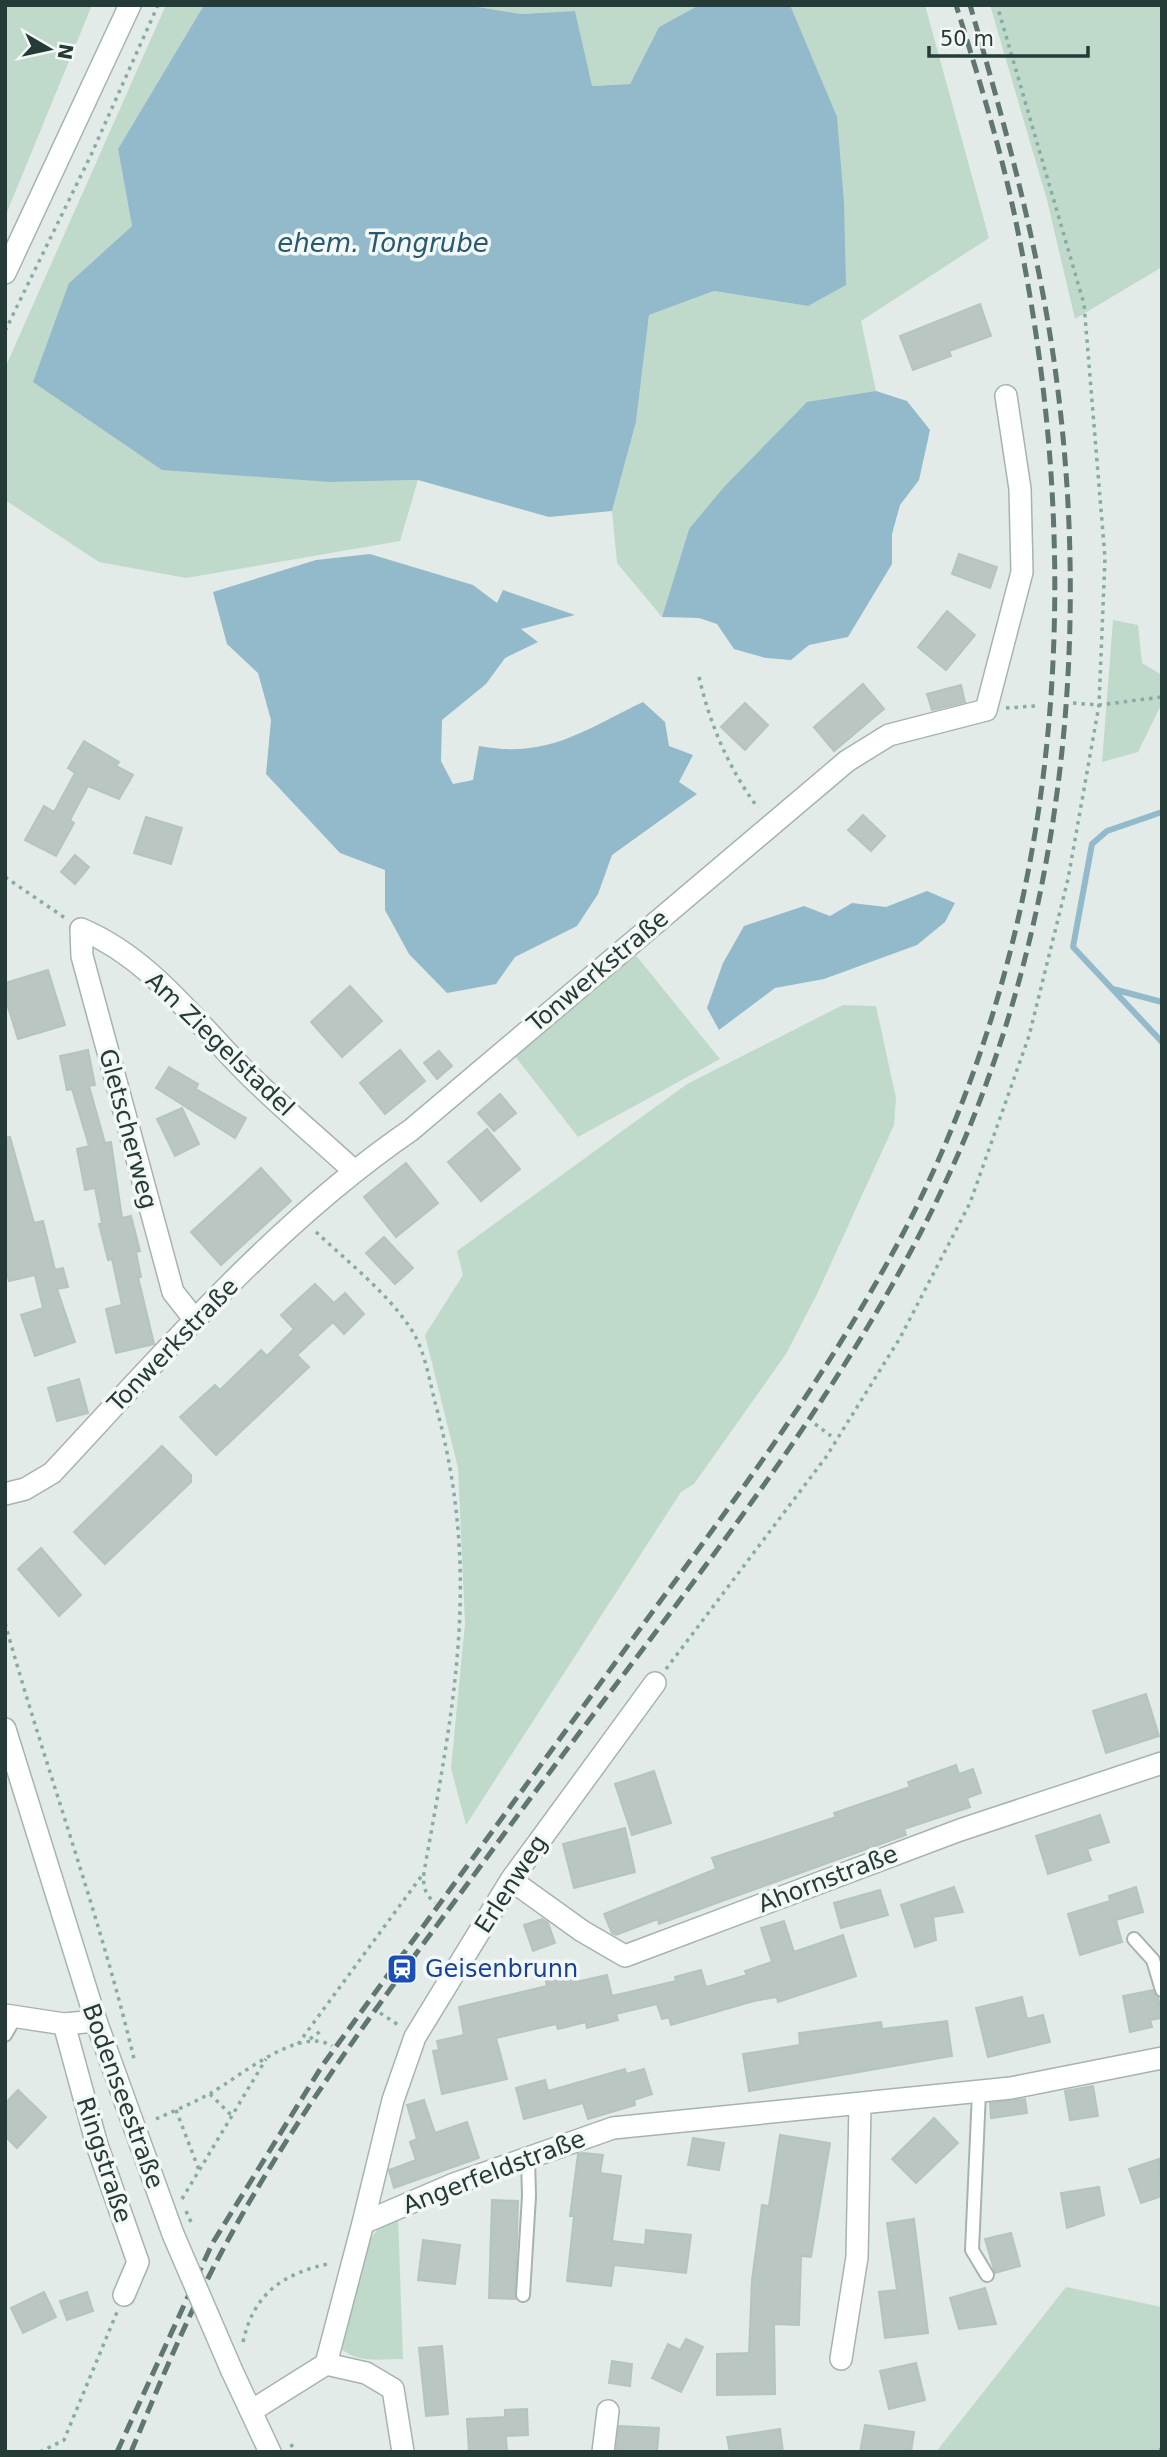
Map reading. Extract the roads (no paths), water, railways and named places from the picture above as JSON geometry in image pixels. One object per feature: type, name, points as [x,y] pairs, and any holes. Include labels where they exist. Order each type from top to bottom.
[{"type":"street","points":[[5,273],[130,5]]},
{"type":"street","name":"Tonwerkstraße","points":[[5,1494],[25,1489],[52,1473],[195,1320],[300,1215],[353,1170],[411,1130],[847,761],[889,735],[986,710],[1022,572],[1020,489],[1006,396]]},
{"type":"street","name":"Am Ziegelstadel","points":[[81,929],[112,942],[177,998],[246,1072],[353,1170]]},
{"type":"street","name":"Gletscherweg","points":[[81,929],[82,956],[173,1292],[195,1320]]},
{"type":"street","name":"Erlenweg","points":[[363,2223],[393,2100],[415,2037],[511,1880],[655,1684]]},
{"type":"street","name":"Bodenseestraße","points":[[5,1729],[96,2021],[173,2234],[270,2452]]},
{"type":"street","name":"Ahornstraße","points":[[511,1880],[582,1931],[625,1956],[960,1830],[1162,1763]]},
{"type":"street","points":[[11,2015],[64,2024],[96,2021]]},
{"type":"street","name":"Ringstraße","points":[[64,2024],[97,2145],[138,2262],[124,2295]]},
{"type":"street","name":"Angerfeldstraße","points":[[363,2223],[454,2184],[613,2128],[798,2107],[860,2104],[1011,2088],[1162,2058]]},
{"type":"street","points":[[841,2359],[857,2257],[860,2104]]},
{"type":"street","points":[[326,2364],[331,2336],[363,2223]]},
{"type":"street","points":[[251,2411],[326,2364],[366,2373],[393,2389],[403,2452]]},
{"type":"street","points":[[603,2452],[608,2412]]},
{"type":"lane","points":[[1134,1939],[1153,1960],[1162,1990]]},
{"type":"lane","points":[[5,2035],[11,2015]]},
{"type":"lane","points":[[979,2091],[972,2250],[987,2275]]},
{"type":"lane","points":[[523,2295],[529,2196],[528,2158]]},
{"type":"water","name":"ehem. Tongrube","points":[[204,5],[466,5],[521,14],[575,11],[592,86],[630,84],[659,27],[699,5],[790,5],[837,117],[844,203],[846,285],[808,306],[714,291],[649,315],[636,422],[612,511],[549,517],[418,480],[330,482],[162,470],[33,382],[69,283],[132,226],[118,149]]},
{"type":"water","points":[[876,391],[907,401],[930,430],[919,480],[900,505],[892,534],[892,564],[848,637],[809,645],[791,660],[766,658],[734,649],[717,624],[699,618],[662,617],[689,529],[724,487],[807,402]]},
{"type":"water","points":[[370,554],[473,585],[497,603],[503,590],[575,615],[521,629],[538,642],[505,658],[486,684],[442,720],[441,761],[453,784],[473,780],[479,746],[525,749],[546,745],[583,732],[643,702],[665,722],[669,746],[693,755],[679,782],[697,794],[612,855],[598,894],[577,926],[515,957],[496,984],[447,993],[409,954],[385,910],[385,870],[340,853],[266,774],[271,720],[258,673],[227,644],[213,592],[316,560]]},
{"type":"water","points":[[927,891],[955,903],[945,922],[917,945],[824,979],[775,988],[719,1030],[707,1008],[723,963],[744,926],[804,906],[830,916],[852,903],[886,907]]},
{"type":"waterway","points":[[1162,812],[1107,831],[1092,844],[1073,947],[1162,1042]]},
{"type":"waterway","points":[[1113,989],[1162,1002]]},
{"type":"railway","points":[[117,2452],[212,2244],[322,2066],[786,1426],[882,1273],[910,1220],[962,1104],[1001,984],[1030,862],[1047,739],[1055,614],[1052,488],[1040,362],[1019,237],[1006,179],[956,5]]},
{"type":"railway","points":[[131,2452],[185,2326],[221,2253],[319,2091],[504,1834],[725,1539],[830,1387],[879,1308],[923,1228],[968,1130],[1005,1029],[1033,926],[1053,820],[1065,713],[1070,605],[1068,498],[1058,391],[1043,293],[1010,148],[970,5]]},
{"type":"place","name":"Geisenbrunn","points":[[402,1969]]}]
